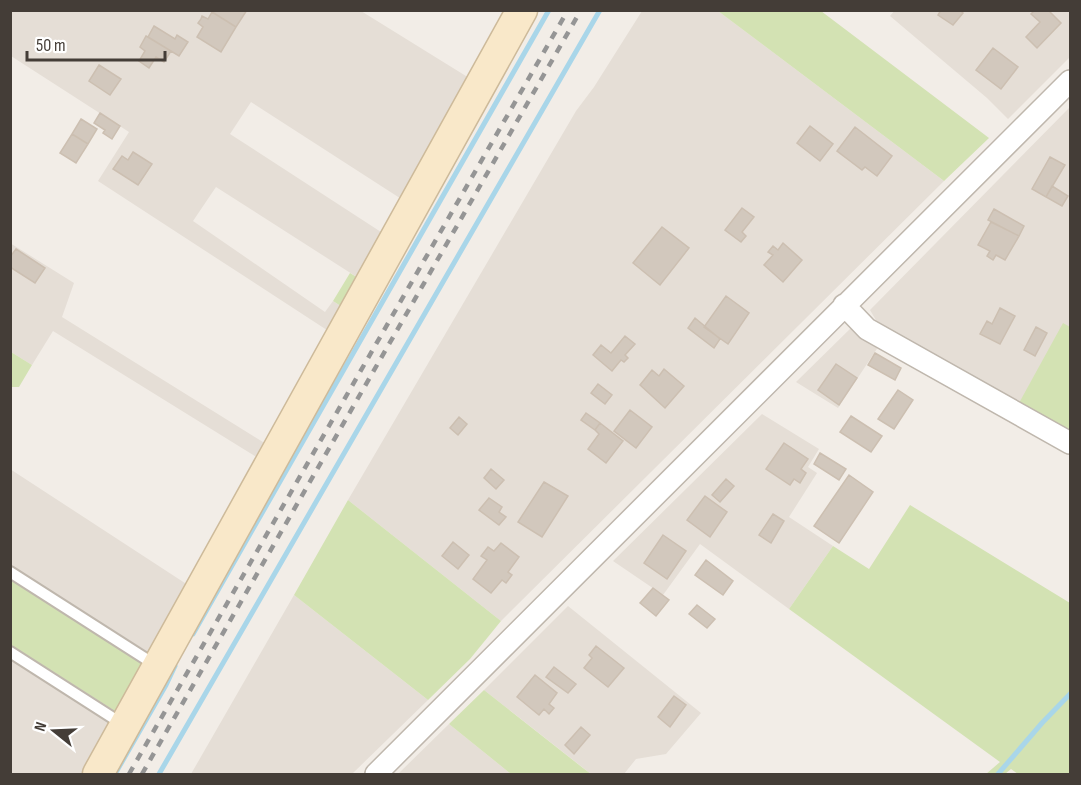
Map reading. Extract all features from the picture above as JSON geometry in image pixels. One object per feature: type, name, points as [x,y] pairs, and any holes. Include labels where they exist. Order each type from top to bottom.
[{"type":"street","points":[[98,774],[522,10]]},
{"type":"street","points":[[376,774],[1071,81]]},
{"type":"street","points":[[844,305],[867,329],[1071,443]]},
{"type":"lane","points":[[10,572],[157,667]]},
{"type":"lane","points":[[10,652],[125,725]]},
{"type":"shaded area","points":[[895,10],[1070,11],[1070,57],[1008,119],[987,98],[890,16]]},
{"type":"shaded area","points":[[10,11],[361,11],[474,81],[406,202],[251,102],[230,134],[381,232],[389,234],[363,281],[216,187],[193,221],[325,312],[333,301],[347,310],[333,334],[98,181],[129,132],[11,56]]},
{"type":"shaded area","points":[[642,11],[718,11],[944,181],[501,621],[348,500],[576,111],[594,87]]},
{"type":"shaded area","points":[[1070,107],[1070,328],[1019,403],[880,327],[870,310]]},
{"type":"shaded area","points":[[10,243],[74,283],[62,317],[271,447],[263,461],[53,331],[32,365],[11,352]]},
{"type":"shaded area","points":[[853,326],[882,341],[838,408],[796,382]]},
{"type":"shaded area","points":[[762,414],[819,449],[808,467],[817,473],[789,517],[833,546],[789,609],[700,544],[663,595],[613,561]]},
{"type":"shaded area","points":[[10,469],[191,587],[151,654],[11,566]]},
{"type":"shaded area","points":[[294,595],[428,700],[352,774],[191,774]]},
{"type":"shaded area","points":[[568,606],[701,713],[666,754],[636,759],[624,774],[591,774],[484,690]]},
{"type":"shaded area","points":[[10,645],[118,713],[82,774],[11,774]]},
{"type":"shaded area","points":[[449,724],[511,774],[398,774]]},
{"type":"green space","points":[[718,11],[821,11],[989,138],[944,181]]},
{"type":"green space","points":[[350,273],[363,281],[347,310],[333,301]]},
{"type":"green space","points":[[1063,323],[1070,327],[1070,433],[1019,403]]},
{"type":"green space","points":[[11,352],[32,365],[19,387],[11,387]]},
{"type":"green space","points":[[348,500],[501,621],[470,659],[428,700],[294,595]]},
{"type":"green space","points":[[910,505],[1070,603],[1070,774],[1018,774],[1011,769],[1005,774],[986,774],[1000,762],[789,609],[833,546],[869,569]]},
{"type":"green space","points":[[10,579],[145,665],[118,713],[11,645]]},
{"type":"green space","points":[[484,690],[591,774],[511,774],[449,724]]},
{"type":"building","points":[[209,10],[247,10],[236,27]]},
{"type":"building","points":[[941,10],[960,10],[963,13],[953,25],[938,15]]},
{"type":"building","points":[[1035,10],[1048,10],[1061,23],[1037,48],[1026,37],[1040,22],[1031,14]]},
{"type":"building","points":[[212,12],[236,27],[221,52],[197,37],[203,27],[198,23],[202,16],[208,19]]},
{"type":"building","points":[[154,26],[175,39],[177,35],[188,42],[179,56],[148,37]]},
{"type":"building","points":[[146,36],[171,51],[164,62],[156,57],[149,68],[139,61],[145,51],[140,47]]},
{"type":"building","points":[[993,48],[1018,67],[1001,89],[976,70]]},
{"type":"building","points":[[99,65],[121,79],[110,95],[89,81]]},
{"type":"building","points":[[100,113],[120,126],[112,139],[103,133],[105,130],[94,123]]},
{"type":"building","points":[[81,119],[97,129],[88,144],[72,134]]},
{"type":"building","points":[[810,126],[833,144],[820,161],[797,143]]},
{"type":"building","points":[[855,127],[892,156],[877,176],[865,167],[862,170],[837,151]]},
{"type":"building","points":[[72,134],[88,144],[76,163],[60,153]]},
{"type":"building","points":[[133,152],[152,164],[138,185],[113,169],[122,156],[128,160]]},
{"type":"building","points":[[1050,157],[1065,165],[1046,197],[1032,189]]},
{"type":"building","points":[[1052,186],[1068,196],[1062,206],[1046,197]]},
{"type":"building","points":[[742,208],[754,217],[742,232],[746,236],[741,242],[725,230]]},
{"type":"building","points":[[994,209],[1024,226],[1019,236],[988,220]]},
{"type":"building","points":[[991,222],[1019,236],[1005,260],[996,255],[993,260],[987,256],[990,251],[978,245]]},
{"type":"building","points":[[662,227],[689,248],[660,285],[633,263]]},
{"type":"building","points":[[783,243],[802,260],[783,282],[764,265],[773,255],[768,252],[773,246],[778,250]]},
{"type":"building","points":[[16,249],[45,268],[35,283],[10,267],[10,257]]},
{"type":"building","points":[[726,296],[749,313],[728,344],[704,327]]},
{"type":"building","points":[[1000,308],[1015,316],[1000,344],[980,334],[987,321],[992,324]]},
{"type":"building","points":[[695,318],[720,339],[714,348],[688,328]]},
{"type":"building","points":[[1036,327],[1047,333],[1035,356],[1024,350]]},
{"type":"building","points":[[625,336],[635,344],[625,355],[628,358],[624,362],[621,360],[612,371],[593,355],[601,345],[611,353]]},
{"type":"building","points":[[875,353],[901,368],[895,380],[868,365]]},
{"type":"building","points":[[836,364],[857,378],[839,405],[818,390]]},
{"type":"building","points":[[664,369],[684,386],[665,408],[640,385],[652,370],[659,376]]},
{"type":"building","points":[[598,384],[612,395],[605,404],[591,393]]},
{"type":"building","points":[[898,390],[913,400],[894,429],[878,419]]},
{"type":"building","points":[[630,410],[652,427],[636,448],[614,431]]},
{"type":"building","points":[[586,413],[600,423],[595,430],[581,420]]},
{"type":"building","points":[[851,416],[882,436],[871,452],[840,432]]},
{"type":"building","points":[[459,417],[467,424],[458,435],[450,428]]},
{"type":"building","points":[[600,423],[623,441],[606,463],[588,449],[599,434],[595,430]]},
{"type":"building","points":[[784,443],[808,459],[801,469],[806,473],[800,483],[794,479],[790,485],[766,469]]},
{"type":"building","points":[[820,453],[846,469],[839,480],[814,464]]},
{"type":"building","points":[[491,469],[504,480],[496,489],[484,478]]},
{"type":"building","points":[[849,475],[873,492],[839,543],[814,526]]},
{"type":"building","points":[[726,479],[734,486],[720,502],[712,495]]},
{"type":"building","points":[[544,482],[568,496],[542,537],[518,522]]},
{"type":"building","points":[[705,496],[727,512],[710,537],[687,520]]},
{"type":"building","points":[[489,498],[502,507],[499,512],[506,517],[499,525],[479,510]]},
{"type":"building","points":[[773,514],[784,521],[771,543],[759,535]]},
{"type":"building","points":[[663,535],[686,551],[667,579],[644,563]]},
{"type":"building","points":[[453,542],[469,555],[458,569],[442,556]]},
{"type":"building","points":[[501,543],[519,557],[508,572],[512,575],[506,583],[502,580],[491,593],[473,579],[487,560],[481,556],[488,547],[494,551]]},
{"type":"building","points":[[706,560],[733,581],[723,595],[695,575]]},
{"type":"building","points":[[653,588],[669,600],[656,616],[640,603]]},
{"type":"building","points":[[697,605],[715,619],[707,628],[689,614]]},
{"type":"building","points":[[596,646],[624,668],[608,687],[584,668],[592,658],[589,655]]},
{"type":"building","points":[[554,667],[576,684],[568,693],[546,677]]},
{"type":"building","points":[[535,675],[557,693],[549,704],[554,708],[549,714],[544,709],[539,715],[517,697]]},
{"type":"building","points":[[674,696],[686,705],[670,727],[658,717]]},
{"type":"building","points":[[581,727],[590,735],[574,754],[565,745]]},
{"type":"waterway","points":[[193,634],[549,10]]},
{"type":"waterway","points":[[159,774],[600,10]]},
{"type":"waterway","points":[[115,774],[175,666]]},
{"type":"waterway","points":[[998,774],[1070,694]]},
{"type":"railway","points":[[129,774],[568,10]]},
{"type":"railway","points":[[142,774],[581,10]]}]
